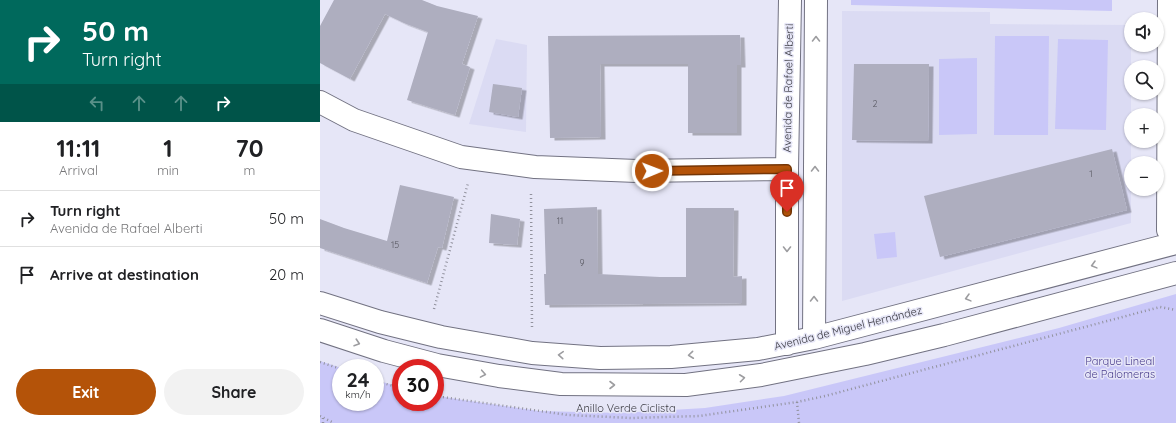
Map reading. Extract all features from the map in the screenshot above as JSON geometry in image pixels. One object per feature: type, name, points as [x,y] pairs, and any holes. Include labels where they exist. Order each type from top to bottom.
[{"type":"street","name":"Avenida de Rafael Alberti","points":[[787,344],[787,169],[790,0]]},
{"type":"street","points":[[814,338],[816,0]]},
{"type":"street","points":[[944,335],[1112,280],[1129,271],[1171,239],[1169,0]]},
{"type":"street","points":[[320,102],[354,120],[461,157],[535,167],[637,171],[787,169]]},
{"type":"street","name":"Avenida de Miguel Hernández","points":[[320,303],[380,322],[441,337],[532,353],[600,358],[671,357],[758,349],[814,338],[1132,255],[1151,244],[1171,239]]},
{"type":"street","points":[[320,330],[384,352],[437,365],[499,376],[561,384],[686,385],[761,375],[865,354],[944,335],[1176,273]]},
{"type":"path","points":[[434,309],[468,183]]},
{"type":"path","points":[[531,194],[532,328]]},
{"type":"path","name":"Anillo Verde Ciclista","points":[[444,397],[568,415],[632,418],[699,416],[797,402],[864,386],[1160,307],[1176,310]]},
{"type":"path","points":[[320,362],[332,366]]},
{"type":"path","points":[[797,402],[799,423]]},
{"type":"path","points":[[320,416],[334,423]]},
{"type":"path","points":[[323,418],[323,423]]},
{"type":"shaded area","points":[[842,11],[990,12],[990,24],[1124,25],[1124,52],[1131,52],[1131,60],[1124,60],[1124,100],[1131,100],[1131,108],[1124,108],[1124,148],[1131,148],[1131,156],[1124,156],[1124,196],[1131,196],[1131,223],[842,301]]},
{"type":"shaded area","points":[[496,39],[527,45],[526,132],[469,124]]},
{"type":"green space","points":[[851,0],[1112,0],[1112,11],[851,5]]},
{"type":"green space","points":[[995,36],[1049,36],[1048,135],[994,135]]},
{"type":"green space","points":[[1058,39],[1108,40],[1106,130],[1055,129]]},
{"type":"green space","points":[[977,58],[977,134],[939,135],[939,59]]},
{"type":"green space","points":[[895,232],[897,257],[877,259],[874,234]]},
{"type":"green space","name":"Parque Lineal de Palomeras","points":[[1176,294],[1176,423],[320,423],[320,361],[332,365],[332,411],[384,411],[384,382],[392,385],[392,411],[444,411],[444,397],[539,411],[620,413],[705,408],[784,396],[1059,328]]},
{"type":"building","points":[[334,0],[422,0],[437,6],[478,16],[462,64],[470,67],[455,115],[407,100],[428,32],[385,14],[350,79],[320,63],[320,26]]},
{"type":"building","points":[[740,35],[741,65],[737,65],[737,133],[688,133],[688,64],[600,64],[601,137],[550,138],[548,36]]},
{"type":"building","points":[[854,64],[929,64],[928,141],[852,140]]},
{"type":"building","points":[[493,84],[522,88],[518,117],[489,112]]},
{"type":"building","points":[[1112,149],[1127,210],[940,257],[924,196]]},
{"type":"building","points":[[400,185],[454,197],[442,248],[438,247],[427,283],[320,248],[320,219],[387,241]]},
{"type":"building","points":[[597,207],[598,274],[660,277],[686,277],[686,208],[734,208],[733,277],[742,276],[742,303],[545,305],[544,274],[546,274],[544,209]]},
{"type":"building","points":[[491,214],[520,219],[517,245],[489,243]]},
{"type":"route","points":[[652,171],[787,169],[787,212]]}]
